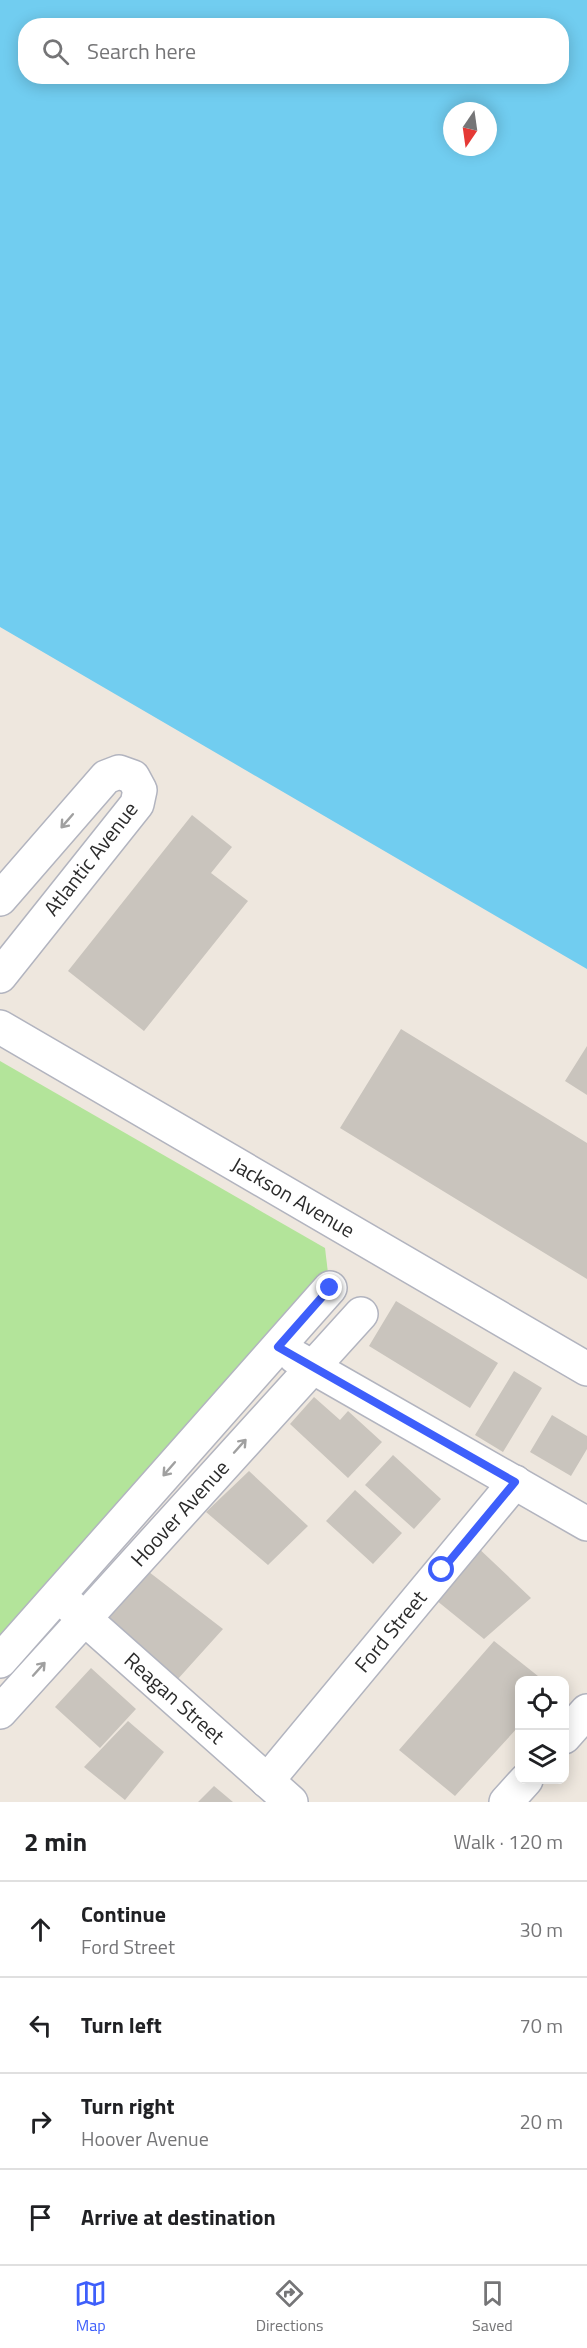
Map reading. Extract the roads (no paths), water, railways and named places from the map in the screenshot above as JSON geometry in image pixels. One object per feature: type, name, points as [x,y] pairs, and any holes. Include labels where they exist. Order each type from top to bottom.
[{"type":"street","name":"Atlantic Avenue","points":[[0,899],[106,777],[119,772],[133,777],[140,790],[137,804],[0,976]]},
{"type":"street","name":"Jackson Avenue","points":[[0,1027],[587,1369]]},
{"type":"street","name":"Hoover Avenue","points":[[0,1661],[330,1288]]},
{"type":"street","name":"Hoover Avenue","points":[[0,1712],[361,1314]]},
{"type":"street","points":[[278,1347],[587,1524]]},
{"type":"street","name":"Ford Street","points":[[279,1792],[515,1482]]},
{"type":"street","name":"Reagan Street","points":[[58,1596],[279,1792]]},
{"type":"street","points":[[569,1731],[587,1711]]},
{"type":"water","points":[[0,0],[587,0],[587,969],[0,627]]}]
